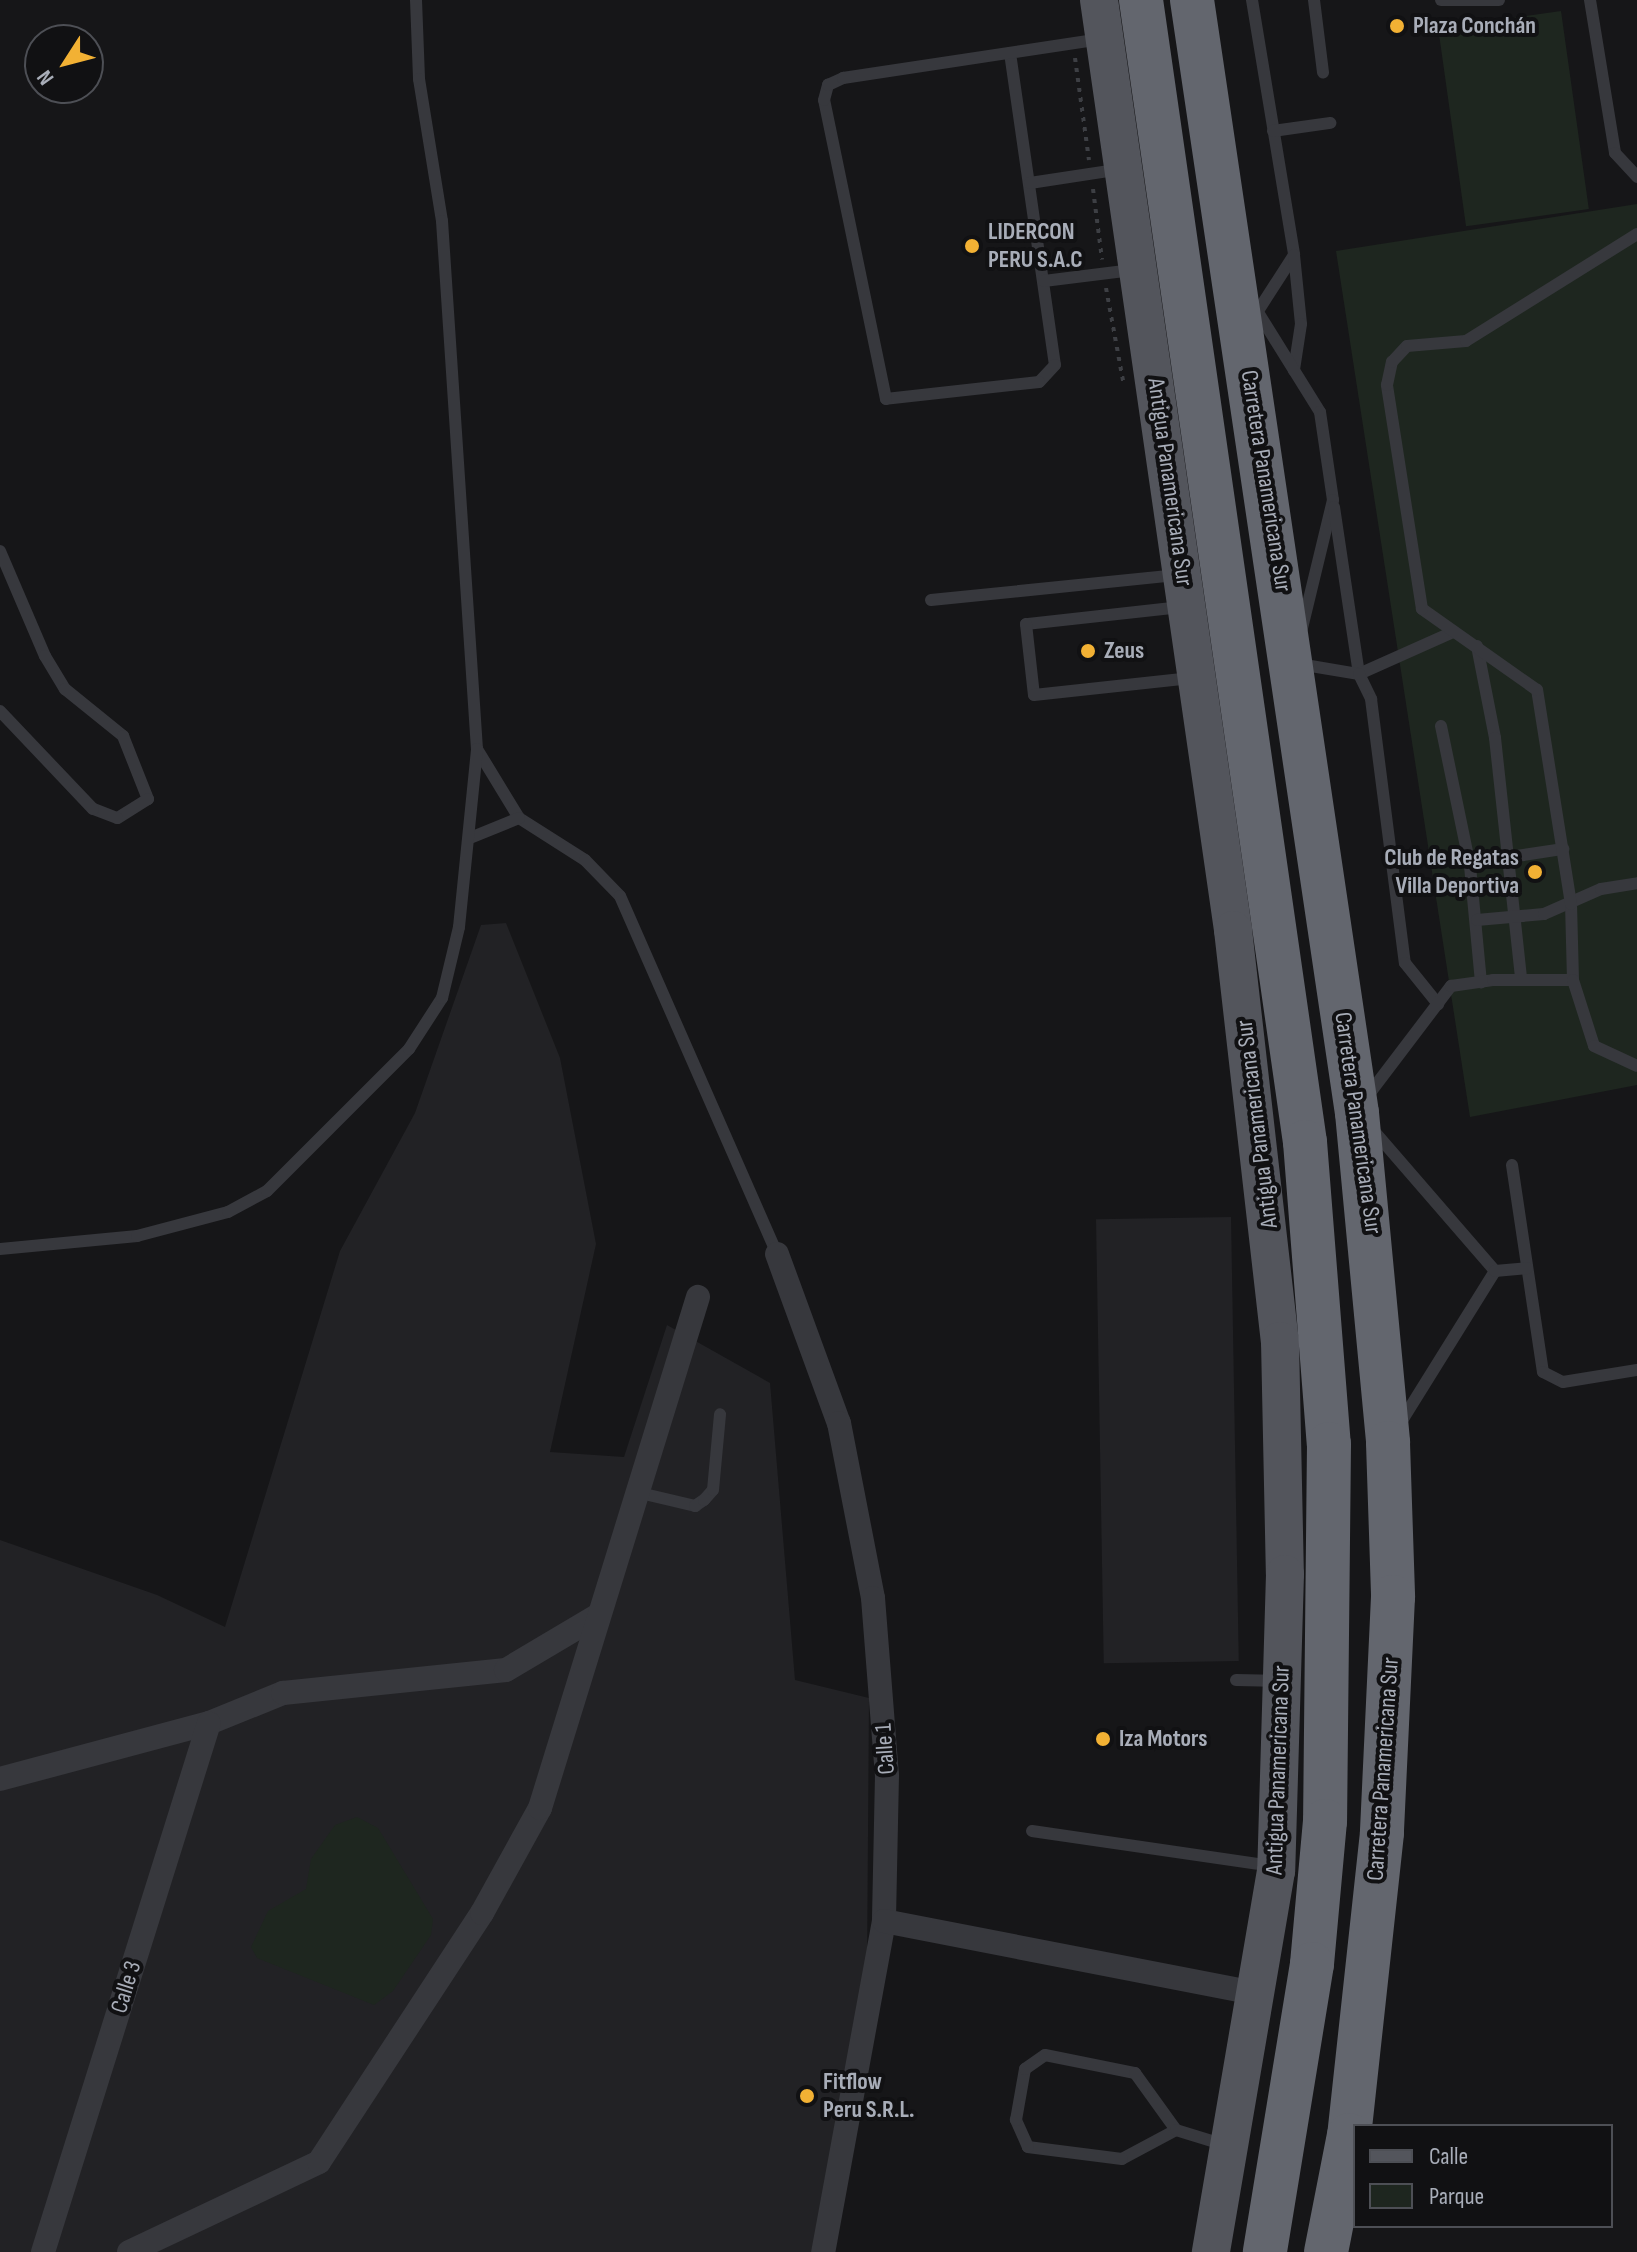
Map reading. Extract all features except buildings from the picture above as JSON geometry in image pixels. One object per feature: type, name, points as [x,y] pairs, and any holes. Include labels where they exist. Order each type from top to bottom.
[{"type":"highway","points":[[1141,0],[1305,1142],[1329,1444],[1325,1821],[1312,1964],[1265,2252]]},
{"type":"highway","name":"Carretera Panamericana Sur","points":[[1192,0],[1245,307],[1357,1111],[1388,1443],[1393,1597],[1382,1833],[1349,2135],[1326,2252]]},
{"type":"main road","name":"Antigua Panamericana Sur","points":[[1099,0],[1186,590],[1266,1183],[1279,1325],[1282,1681],[1276,1866],[1259,1994],[1211,2252]]},
{"type":"street","name":"Calle 1","points":[[777,1254],[839,1423],[873,1598],[887,1775],[884,1921],[823,2252]]},
{"type":"street","points":[[129,2252],[294,2180],[319,2162],[482,1913],[540,1808],[698,1297]]},
{"type":"street","points":[[0,1779],[209,1723],[283,1693],[506,1670],[597,1616]]},
{"type":"street","name":"Calle 3","points":[[43,2252],[209,1723]]},
{"type":"street","points":[[884,1921],[1259,1994]]},
{"type":"lane","points":[[0,1249],[137,1236],[228,1212],[267,1191],[409,1049],[442,998],[470,838],[477,749],[442,221],[419,79],[416,0]]},
{"type":"lane","points":[[1252,0],[1294,255],[1301,324],[1294,370]]},
{"type":"lane","points":[[1314,0],[1323,72]]},
{"type":"lane","points":[[1441,0],[1499,0]]},
{"type":"lane","points":[[1590,0],[1615,153],[1637,177]]},
{"type":"lane","points":[[1010,53],[1055,365],[1050,376],[886,399],[824,100],[828,85],[1010,53],[1105,38]]},
{"type":"lane","points":[[1273,131],[1330,123]]},
{"type":"lane","points":[[1030,183],[1124,169]]},
{"type":"lane","points":[[1637,234],[1466,341],[1407,346],[1392,362],[1387,385],[1422,609],[1537,690],[1571,904],[1573,980],[1594,1046],[1637,1066]]},
{"type":"lane","points":[[1294,255],[1245,307],[1294,370],[1320,412],[1359,674],[1371,699],[1405,963],[1438,1004]]},
{"type":"lane","points":[[1044,281],[1139,269]]},
{"type":"lane","points":[[1333,500],[1293,663],[1359,674],[1453,632]]},
{"type":"lane","points":[[0,551],[45,656],[65,689],[123,736],[138,760],[148,799],[117,818],[93,809],[0,711]]},
{"type":"lane","points":[[931,600],[1186,590]]},
{"type":"lane","points":[[1186,590],[1026,624],[1034,695],[1197,677]]},
{"type":"lane","points":[[1477,646],[1510,857],[1521,978]]},
{"type":"lane","points":[[1441,726],[1477,920],[1481,982]]},
{"type":"lane","points":[[477,749],[519,818],[585,860],[633,918],[777,1254]]},
{"type":"lane","points":[[470,838],[519,818]]},
{"type":"lane","points":[[1510,857],[1563,849]]},
{"type":"lane","points":[[1477,920],[1517,917],[1637,883]]},
{"type":"lane","points":[[1495,1271],[1357,1111],[1451,986],[1521,978],[1573,980]]},
{"type":"lane","points":[[1512,1165],[1543,1372],[1552,1381],[1637,1370]]},
{"type":"lane","points":[[1495,1271],[1527,1268]]},
{"type":"lane","points":[[1388,1443],[1495,1271]]},
{"type":"lane","points":[[636,1492],[695,1506],[704,1500],[713,1490],[720,1414]]},
{"type":"lane","points":[[1236,1680],[1282,1681]]},
{"type":"lane","points":[[1032,1831],[1276,1866]]},
{"type":"lane","points":[[1176,2130],[1122,2159],[1028,2147],[1016,2120],[1025,2069],[1045,2055],[1135,2073],[1176,2130],[1232,2147]]},
{"type":"shaded area","points":[[506,923],[560,1058],[596,1244],[550,1452],[624,1457],[667,1325],[770,1383],[795,1680],[869,1698],[867,1969],[814,2252],[0,2252],[0,1540],[157,1595],[225,1627],[340,1251],[415,1113],[481,925]]},
{"type":"shaded area","points":[[1231,1217],[1239,1661],[1104,1663],[1096,1219]]},
{"type":"green space","points":[[1561,11],[1589,209],[1466,226],[1438,28]]},
{"type":"green space","name":"Club de Regatas Villa Deportiva","points":[[1637,204],[1637,1085],[1470,1117],[1336,251]]},
{"type":"green space","points":[[357,1817],[378,1828],[433,1919],[431,1935],[393,1991],[374,2005],[257,1958],[251,1947],[268,1911],[306,1889],[311,1859],[335,1825]]},
{"type":"place","name":"Plaza Conchán","points":[[1397,26]]},
{"type":"place","name":"LIDERCON PERU S.A.C","points":[[972,246]]},
{"type":"place","name":"Zeus","points":[[1088,651]]},
{"type":"place","name":"Club de Regatas Villa Deportiva","points":[[1535,872]]},
{"type":"place","name":"Iza Motors","points":[[1103,1739]]},
{"type":"place","name":"Fitflow Peru S.R.L.","points":[[807,2096]]}]
